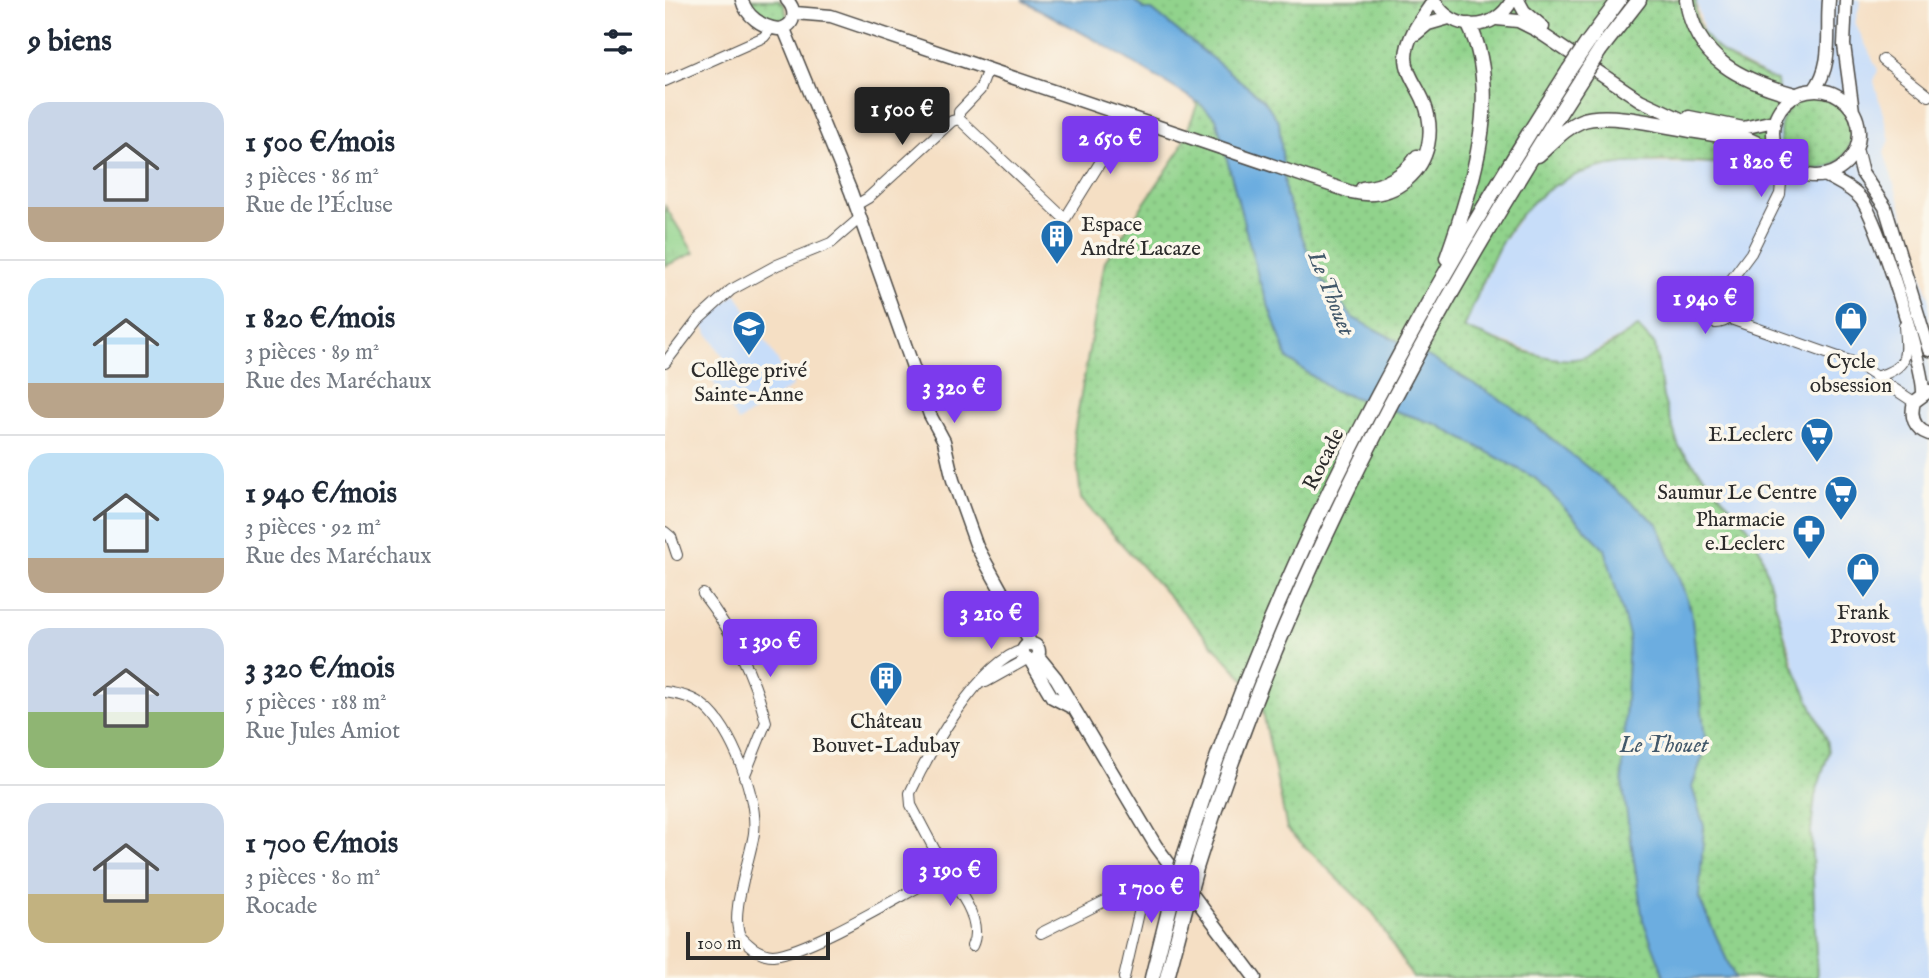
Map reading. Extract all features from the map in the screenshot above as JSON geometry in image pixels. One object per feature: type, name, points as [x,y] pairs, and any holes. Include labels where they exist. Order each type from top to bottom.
[{"type":"highway","name":"Rocade","points":[[1152,978],[1185,854],[1238,698],[1324,505],[1435,292],[1594,46],[1619,0]]},
{"type":"highway","points":[[1594,46],[1639,0]]},
{"type":"highway","points":[[1687,0],[1694,30],[1710,55],[1722,66],[1751,81],[1795,95]]},
{"type":"highway","points":[[1435,292],[1465,207],[1479,141],[1481,60],[1469,25]]},
{"type":"highway","points":[[1167,978],[1196,868],[1260,685],[1338,513],[1440,316],[1576,74]]},
{"type":"highway","points":[[1524,167],[1569,127],[1596,117],[1612,116],[1686,132],[1723,135]]},
{"type":"main road","points":[[741,0],[748,14],[778,28],[858,212],[930,415],[944,441],[972,536],[1030,654],[1073,708],[1171,867],[1255,978]]},
{"type":"main road","points":[[787,0],[795,13]]},
{"type":"main road","points":[[795,13],[831,16],[1328,183],[1369,187],[1386,183],[1410,165],[1428,131],[1424,103],[1407,64],[1411,38],[1434,0],[1449,18],[1469,25],[1497,19],[1525,24],[1656,109],[1723,135],[1749,139],[1780,156],[1802,174],[1825,175],[1838,170],[1856,149]]},
{"type":"main road","points":[[1497,19],[1515,0],[1539,24],[1644,94],[1677,112],[1732,127],[1753,128],[1774,121]]},
{"type":"main road","points":[[1814,90],[1823,76],[1827,60],[1829,0]]},
{"type":"main road","points":[[1846,0],[1844,45],[1853,111],[1859,130],[1856,149],[1862,173],[1885,207],[1929,350]]},
{"type":"main road","points":[[778,28],[792,22],[795,13]]},
{"type":"main road","points":[[1411,38],[1428,24],[1449,18]]},
{"type":"main road","points":[[1780,156],[1773,136],[1774,121],[1786,102],[1795,95],[1814,90],[1832,93],[1853,111]]},
{"type":"main road","points":[[1825,175],[1853,191],[1863,202],[1903,308],[1920,366],[1922,395],[1914,422],[1929,434]]},
{"type":"street","points":[[665,81],[764,37],[778,28]]},
{"type":"street","points":[[1883,60],[1929,96]]},
{"type":"street","points":[[988,69],[980,90],[959,112],[959,120],[1065,219],[1129,116]]},
{"type":"street","points":[[665,363],[698,320],[731,290],[783,263],[831,243],[868,198],[952,121],[959,120]]},
{"type":"street","points":[[1725,288],[1757,241],[1783,188],[1780,156]]},
{"type":"street","points":[[1706,288],[1725,288],[1735,304],[1728,318],[1720,323],[1707,321],[1700,314],[1697,304],[1706,288]]},
{"type":"street","points":[[1878,376],[1895,370],[1904,360],[1903,308]]},
{"type":"street","points":[[1728,318],[1855,363],[1922,395]]},
{"type":"street","points":[[665,532],[671,537],[677,555]]},
{"type":"street","points":[[703,594],[722,619],[746,660],[766,722],[744,777]]},
{"type":"street","points":[[665,692],[683,695],[703,705],[719,721],[736,752],[753,807],[755,831],[737,920],[741,937],[759,953],[772,955],[803,947],[937,877],[941,870],[940,860],[911,805],[910,793],[964,700],[976,685],[1006,658],[1030,654]]},
{"type":"street","points":[[1124,978],[1144,891],[1171,867]]},
{"type":"street","points":[[941,870],[957,886],[975,926],[976,937],[972,946]]},
{"type":"street","points":[[1041,933],[1123,892],[1144,891]]},
{"type":"shaded area","points":[[1696,0],[1861,0],[1855,23],[1878,70],[1874,81],[1890,140],[1884,152],[1929,297],[1929,978],[1817,978],[1811,831],[1815,796],[1829,752],[1827,739],[1801,687],[1761,552],[1748,527],[1679,447],[1663,397],[1654,345],[1637,327],[1589,355],[1573,360],[1545,356],[1464,328],[1501,244],[1532,201],[1559,180],[1586,169],[1631,163],[1762,165],[1766,158],[1779,98],[1777,81],[1715,49],[1705,35]]},
{"type":"shaded area","name":"Collège privé Sainte-Anne","points":[[736,293],[793,386],[738,422],[710,377],[728,365],[702,324]]},
{"type":"green space","points":[[748,0],[778,0],[784,4],[787,17],[781,22],[770,23],[751,8]]},
{"type":"green space","points":[[1133,0],[1696,0],[1697,16],[1702,30],[1711,42],[1736,61],[1777,81],[1779,98],[1766,158],[1761,165],[1649,161],[1614,164],[1582,173],[1551,188],[1524,211],[1500,245],[1464,328],[1519,349],[1562,359],[1591,355],[1638,327],[1655,345],[1663,397],[1679,447],[1748,527],[1761,552],[1792,663],[1827,739],[1829,752],[1815,796],[1811,831],[1817,978],[1413,978],[1373,913],[1287,829],[1260,697],[1081,499],[1074,433],[1105,261],[1179,152],[1197,105],[1169,24],[1152,10],[1145,10]]},
{"type":"green space","points":[[1823,97],[1842,107],[1850,119],[1850,147],[1842,159],[1830,167],[1809,169],[1790,159],[1782,147],[1780,126],[1790,107],[1802,99]]},
{"type":"green space","points":[[665,206],[694,253],[665,266]]},
{"type":"water","name":"Le Thouet","points":[[1022,0],[1133,0],[1145,10],[1152,10],[1264,100],[1279,122],[1286,196],[1317,274],[1353,318],[1431,358],[1511,406],[1658,524],[1691,610],[1706,747],[1692,787],[1704,826],[1699,898],[1735,978],[1665,978],[1643,920],[1622,782],[1629,636],[1605,549],[1535,478],[1438,425],[1332,390],[1288,359],[1259,280],[1216,118],[1199,103],[1099,42]]},
{"type":"place","name":"Espace André Lacaze","points":[[1057,266]]},
{"type":"place","name":"Cycle obsession","points":[[1851,348]]},
{"type":"place","name":"Collège privé Sainte-Anne","points":[[749,357]]},
{"type":"place","name":"E.Leclerc","points":[[1817,464]]},
{"type":"place","name":"Saumur Le Centre","points":[[1841,522]]},
{"type":"place","name":"Pharmacie e.Leclerc","points":[[1809,561]]},
{"type":"place","name":"Frank Provost","points":[[1863,599]]},
{"type":"place","name":"Château Bouvet-Ladubay","points":[[886,708]]}]
